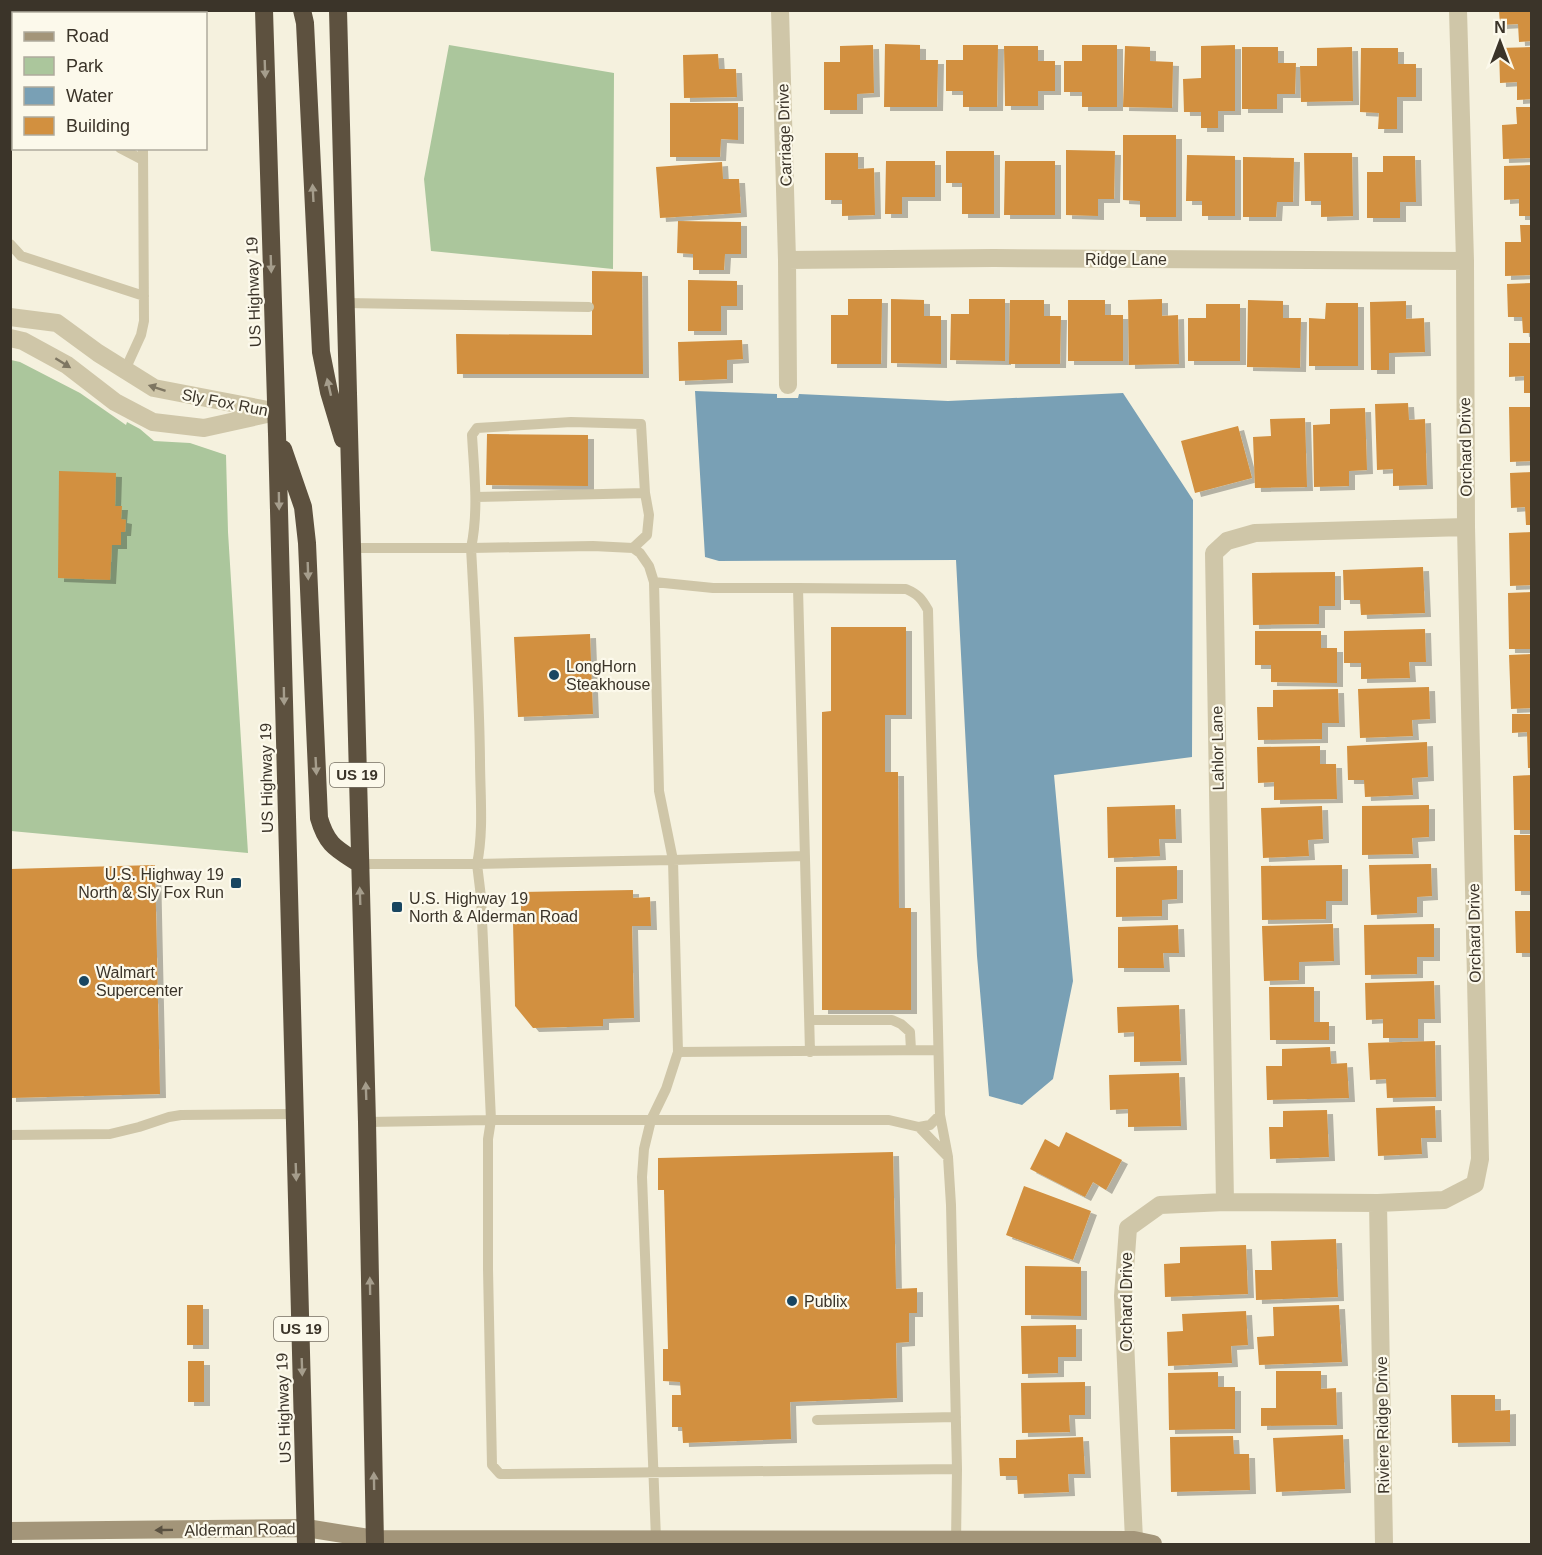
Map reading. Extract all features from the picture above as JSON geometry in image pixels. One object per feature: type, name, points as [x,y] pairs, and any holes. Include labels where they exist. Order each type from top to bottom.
[{"type":"highway","name":"US Highway 19","points":[[264,10],[306,1536]]},
{"type":"highway","points":[[302,10],[305,23],[321,352],[329,392],[350,464]]},
{"type":"highway","name":"US 19","points":[[338,10],[367,1122],[375,1542]]},
{"type":"highway","points":[[277,434],[303,507],[305,525],[319,818],[324,836],[334,848],[360,864]]},
{"type":"street","name":"Carriage Drive","points":[[780,10],[788,385]]},
{"type":"street","name":"Orchard Drive","points":[[1134,1540],[1123,1296],[1128,1228],[1160,1205],[1225,1202],[1378,1203],[1444,1200],[1475,1184],[1480,1159],[1466,527],[1465,261],[1458,10]]},
{"type":"street","name":"Ridge Lane","points":[[787,260],[994,258],[1465,261]]},
{"type":"street","name":"Sly Fox Run","points":[[10,317],[57,323],[98,353],[154,388],[276,412]]},
{"type":"street","name":"Sly Fox Run","points":[[10,338],[23,340],[67,365],[115,402],[153,422],[204,428],[276,412]]},
{"type":"street","name":"Lahlor Lane","points":[[1225,1202],[1214,553],[1227,541],[1255,533],[1466,527]]},
{"type":"street","name":"Riviere Ridge Drive","points":[[1378,1203],[1384,1545]]},
{"type":"street","name":"Alderman Road","points":[[10,1531],[306,1536],[375,1542],[656,1539],[956,1542],[1134,1540],[1152,1545]]},
{"type":"lane","points":[[125,370],[141,335],[144,321],[143,154],[128,150]]},
{"type":"lane","points":[[11,245],[21,256],[144,296]]},
{"type":"lane","points":[[346,303],[589,307]]},
{"type":"lane","points":[[633,548],[647,535],[649,514],[645,493],[641,424],[570,422],[477,428],[472,435],[476,497],[475,527],[471,548],[475,598],[479,731],[481,844],[477,864],[481,897],[490,1120],[488,1269],[492,1465],[500,1474],[957,1469]]},
{"type":"lane","points":[[476,497],[645,493]]},
{"type":"lane","points":[[352,548],[615,546],[633,548],[640,552],[649,566],[654,582],[659,791],[673,860],[678,1052],[666,1089],[651,1120],[644,1149],[642,1177],[656,1539]]},
{"type":"lane","points":[[654,582],[713,588],[906,589],[916,593],[928,610],[937,1050],[940,1115],[948,1156],[956,1417],[956,1542]]},
{"type":"lane","points":[[798,588],[810,1052]]},
{"type":"lane","points":[[360,864],[477,864],[805,856]]},
{"type":"lane","points":[[810,1020],[892,1020],[910,1032],[911,1050]]},
{"type":"lane","points":[[678,1052],[937,1050]]},
{"type":"lane","points":[[10,1135],[110,1134],[181,1115],[295,1114]]},
{"type":"lane","points":[[367,1122],[889,1120],[919,1127],[930,1125],[940,1115]]},
{"type":"lane","points":[[919,1127],[948,1156]]},
{"type":"lane","points":[[817,1420],[956,1417]]},
{"type":"green space","points":[[449,45],[614,73],[613,269],[431,251],[424,179]]},
{"type":"green space","points":[[11,360],[20,362],[80,393],[126,425],[127,422],[140,429],[154,441],[190,443],[226,455],[228,532],[248,853],[11,831]]},
{"type":"water","points":[[695,391],[777,394],[777,398],[798,398],[799,394],[948,401],[1123,393],[1193,500],[1192,757],[1054,775],[1073,981],[1053,1079],[1022,1105],[989,1096],[977,956],[956,560],[719,561],[705,557]]},
{"type":"building","points":[[1499,10],[1532,10],[1532,41],[1519,42],[1518,24],[1500,25]]},
{"type":"building","points":[[885,44],[920,45],[920,60],[938,60],[937,107],[884,107]]},
{"type":"building","points":[[873,45],[874,93],[857,94],[857,110],[824,110],[824,62],[840,62],[840,46]]},
{"type":"building","points":[[963,45],[998,45],[997,107],[963,107],[963,91],[946,91],[946,60],[963,60]]},
{"type":"building","points":[[1082,45],[1117,45],[1117,107],[1082,107],[1082,92],[1064,92],[1064,61],[1082,61]]},
{"type":"building","points":[[1235,45],[1235,111],[1218,111],[1218,128],[1201,128],[1201,112],[1184,112],[1183,79],[1201,78],[1201,46]]},
{"type":"building","points":[[1004,46],[1038,46],[1038,61],[1055,61],[1055,91],[1038,91],[1038,106],[1005,106]]},
{"type":"building","points":[[1125,46],[1150,47],[1150,61],[1173,62],[1172,108],[1123,107]]},
{"type":"building","points":[[1242,47],[1278,47],[1278,63],[1296,63],[1295,94],[1277,94],[1277,109],[1242,109]]},
{"type":"building","points":[[1352,47],[1353,101],[1301,102],[1300,66],[1317,66],[1317,48]]},
{"type":"building","points":[[1532,47],[1532,99],[1517,100],[1517,82],[1500,83],[1499,48]]},
{"type":"building","points":[[1361,48],[1398,48],[1398,64],[1416,64],[1416,97],[1397,97],[1397,129],[1378,129],[1379,113],[1360,112]]},
{"type":"building","points":[[718,54],[719,69],[736,69],[737,97],[684,98],[683,55]]},
{"type":"building","points":[[670,103],[738,103],[738,140],[721,139],[720,157],[670,157]]},
{"type":"building","points":[[1516,107],[1532,107],[1532,158],[1503,159],[1502,125],[1517,124]]},
{"type":"building","points":[[1123,135],[1176,135],[1176,217],[1140,217],[1140,201],[1123,200]]},
{"type":"building","points":[[1066,150],[1115,151],[1114,199],[1098,199],[1098,216],[1066,215]]},
{"type":"building","points":[[946,151],[994,151],[994,214],[962,214],[962,183],[946,183]]},
{"type":"building","points":[[825,153],[858,153],[858,169],[874,168],[875,215],[842,216],[842,200],[825,200]]},
{"type":"building","points":[[1304,153],[1352,153],[1353,216],[1321,217],[1321,201],[1305,201]]},
{"type":"building","points":[[1187,155],[1235,156],[1235,216],[1202,216],[1202,201],[1186,201]]},
{"type":"building","points":[[1383,156],[1415,156],[1416,202],[1400,202],[1400,218],[1367,218],[1367,172],[1383,172]]},
{"type":"building","points":[[1243,157],[1294,158],[1293,202],[1277,202],[1276,217],[1243,217]]},
{"type":"building","points":[[886,161],[935,161],[935,197],[902,197],[902,214],[885,214]]},
{"type":"building","points":[[1005,161],[1055,161],[1055,215],[1004,215]]},
{"type":"building","points":[[722,162],[723,179],[739,179],[741,213],[660,218],[656,167]]},
{"type":"building","points":[[1532,165],[1532,216],[1519,216],[1519,199],[1504,200],[1504,166]]},
{"type":"building","points":[[678,221],[741,222],[741,254],[725,254],[724,270],[693,270],[693,254],[677,253]]},
{"type":"building","points":[[1520,225],[1532,225],[1532,275],[1505,276],[1505,242],[1521,242]]},
{"type":"building","points":[[592,271],[642,272],[643,374],[457,374],[456,334],[592,335]]},
{"type":"building","points":[[688,280],[737,281],[737,306],[721,306],[721,331],[688,331]]},
{"type":"building","points":[[1532,283],[1532,333],[1523,333],[1522,317],[1508,317],[1507,284]]},
{"type":"building","points":[[848,299],[882,299],[881,364],[831,364],[831,315],[848,315]]},
{"type":"building","points":[[891,299],[924,300],[924,316],[941,316],[941,364],[891,363]]},
{"type":"building","points":[[969,299],[1005,299],[1005,361],[950,360],[951,314],[969,314]]},
{"type":"building","points":[[1162,299],[1162,316],[1178,315],[1179,364],[1129,365],[1128,300]]},
{"type":"building","points":[[1010,300],[1044,300],[1044,316],[1061,316],[1060,364],[1009,364]]},
{"type":"building","points":[[1068,300],[1105,300],[1105,315],[1123,315],[1123,361],[1068,361]]},
{"type":"building","points":[[1248,300],[1283,301],[1283,318],[1301,318],[1300,368],[1247,367]]},
{"type":"building","points":[[1406,301],[1406,319],[1424,318],[1425,352],[1389,353],[1389,370],[1371,370],[1370,302]]},
{"type":"building","points":[[1326,303],[1358,303],[1358,366],[1309,366],[1309,318],[1325,319]]},
{"type":"building","points":[[1206,304],[1240,304],[1240,361],[1188,361],[1188,318],[1206,318]]},
{"type":"building","points":[[742,340],[743,359],[727,360],[727,379],[679,381],[678,342]]},
{"type":"building","points":[[1509,343],[1532,343],[1532,393],[1524,393],[1524,376],[1509,377]]},
{"type":"building","points":[[1408,403],[1409,420],[1425,419],[1427,485],[1393,486],[1393,469],[1377,470],[1375,404]]},
{"type":"building","points":[[1509,407],[1532,407],[1532,461],[1510,462]]},
{"type":"building","points":[[1365,408],[1367,470],[1349,471],[1349,486],[1314,487],[1313,425],[1330,424],[1330,409]]},
{"type":"building","points":[[1305,418],[1307,487],[1255,488],[1253,437],[1271,436],[1270,419]]},
{"type":"building","points":[[1238,426],[1252,478],[1195,493],[1181,441]]},
{"type":"building","points":[[487,434],[588,435],[588,486],[486,485]]},
{"type":"building","points":[[59,471],[116,473],[115,506],[122,506],[121,519],[126,520],[125,532],[121,532],[121,545],[112,545],[110,580],[58,578]]},
{"type":"building","points":[[1532,472],[1532,525],[1526,525],[1525,507],[1511,508],[1510,473]]},
{"type":"building","points":[[1532,532],[1532,585],[1510,586],[1509,533]]},
{"type":"building","points":[[1423,567],[1425,613],[1361,615],[1360,600],[1344,600],[1343,570]]},
{"type":"building","points":[[1335,572],[1335,606],[1319,606],[1319,624],[1253,625],[1252,573]]},
{"type":"building","points":[[1532,592],[1532,649],[1509,649],[1508,593]]},
{"type":"building","points":[[831,627],[906,627],[906,715],[885,715],[885,772],[898,772],[899,908],[911,908],[911,1010],[822,1010],[822,712],[831,711]]},
{"type":"building","points":[[1425,629],[1426,662],[1409,662],[1410,678],[1361,679],[1361,663],[1344,663],[1344,631]]},
{"type":"building","points":[[1255,631],[1321,631],[1321,648],[1337,648],[1337,683],[1271,682],[1271,665],[1255,665]]},
{"type":"building","name":"LongHorn Steakhouse","points":[[590,634],[593,714],[518,717],[514,637]]},
{"type":"building","points":[[1532,654],[1532,708],[1511,709],[1509,655]]},
{"type":"building","points":[[1429,687],[1430,719],[1412,720],[1413,736],[1360,738],[1358,689]]},
{"type":"building","points":[[1338,689],[1339,723],[1322,723],[1322,739],[1258,740],[1257,707],[1273,707],[1273,690]]},
{"type":"building","points":[[1512,714],[1532,714],[1532,768],[1528,768],[1527,732],[1512,733]]},
{"type":"building","points":[[1427,742],[1428,777],[1412,778],[1413,795],[1365,797],[1364,780],[1348,780],[1347,746]]},
{"type":"building","points":[[1320,746],[1320,764],[1336,764],[1337,799],[1274,800],[1274,782],[1258,783],[1257,747]]},
{"type":"building","points":[[1532,775],[1532,830],[1514,830],[1513,776]]},
{"type":"building","points":[[1175,805],[1176,839],[1159,839],[1160,856],[1108,858],[1107,807]]},
{"type":"building","points":[[1429,805],[1429,837],[1412,838],[1413,854],[1362,855],[1362,806]]},
{"type":"building","points":[[1322,806],[1323,839],[1308,840],[1309,856],[1263,858],[1261,808]]},
{"type":"building","points":[[1514,835],[1532,835],[1532,891],[1515,891]]},
{"type":"building","points":[[1431,864],[1432,896],[1417,897],[1417,913],[1371,915],[1369,865]]},
{"type":"building","name":"Walmart Supercenter","points":[[155,865],[160,1094],[10,1098],[10,869]]},
{"type":"building","points":[[1342,865],[1342,901],[1326,901],[1326,919],[1262,920],[1261,866]]},
{"type":"building","points":[[1177,866],[1177,899],[1162,900],[1162,916],[1116,917],[1116,867]]},
{"type":"building","points":[[633,890],[633,898],[650,897],[651,926],[632,926],[634,1018],[603,1019],[603,1026],[533,1028],[515,1006],[513,922],[521,921],[521,892]]},
{"type":"building","points":[[1515,911],[1532,911],[1532,953],[1516,953]]},
{"type":"building","points":[[1333,924],[1334,961],[1299,962],[1299,980],[1264,981],[1262,926]]},
{"type":"building","points":[[1434,924],[1434,957],[1417,957],[1417,974],[1365,975],[1364,925]]},
{"type":"building","points":[[1178,925],[1179,953],[1163,953],[1164,968],[1118,968],[1118,927]]},
{"type":"building","points":[[1434,981],[1435,1019],[1418,1019],[1418,1038],[1383,1038],[1383,1019],[1366,1020],[1365,983]]},
{"type":"building","points":[[1269,987],[1314,987],[1314,1022],[1329,1022],[1329,1040],[1270,1040]]},
{"type":"building","points":[[1179,1005],[1181,1061],[1134,1062],[1134,1032],[1118,1033],[1117,1007]]},
{"type":"building","points":[[1435,1041],[1436,1097],[1387,1098],[1386,1079],[1370,1080],[1368,1043]]},
{"type":"building","points":[[1330,1047],[1331,1064],[1347,1063],[1349,1098],[1267,1100],[1266,1066],[1282,1066],[1282,1049]]},
{"type":"building","points":[[1179,1073],[1181,1126],[1128,1127],[1128,1109],[1110,1110],[1109,1075]]},
{"type":"building","points":[[1435,1106],[1436,1138],[1421,1138],[1422,1154],[1378,1156],[1376,1108]]},
{"type":"building","points":[[1327,1110],[1329,1157],[1270,1159],[1269,1127],[1283,1127],[1283,1111]]},
{"type":"building","points":[[1066,1132],[1122,1160],[1106,1190],[1093,1182],[1085,1197],[1030,1169],[1045,1139],[1059,1147]]},
{"type":"building","name":"Publix","points":[[893,1152],[896,1289],[917,1288],[917,1313],[909,1313],[909,1342],[896,1343],[897,1398],[790,1402],[791,1439],[683,1443],[682,1427],[672,1427],[672,1395],[681,1395],[680,1382],[663,1381],[663,1349],[668,1349],[664,1190],[658,1190],[658,1158]]},
{"type":"building","points":[[1024,1186],[1091,1211],[1073,1260],[1006,1235]]},
{"type":"building","points":[[1336,1239],[1338,1297],[1256,1300],[1255,1270],[1272,1270],[1271,1241]]},
{"type":"building","points":[[1246,1245],[1248,1294],[1165,1297],[1164,1264],[1180,1263],[1180,1247]]},
{"type":"building","points":[[1025,1266],[1081,1267],[1081,1316],[1025,1315]]},
{"type":"building","points":[[187,1305],[203,1305],[203,1345],[187,1345]]},
{"type":"building","points":[[1339,1305],[1342,1362],[1259,1365],[1257,1337],[1274,1336],[1273,1307]]},
{"type":"building","points":[[1246,1311],[1248,1345],[1231,1346],[1232,1363],[1168,1366],[1167,1332],[1183,1331],[1182,1314]]},
{"type":"building","points":[[1076,1325],[1076,1357],[1058,1357],[1058,1373],[1022,1374],[1021,1326]]},
{"type":"building","points":[[188,1361],[204,1361],[204,1402],[188,1402]]},
{"type":"building","points":[[1276,1371],[1321,1371],[1321,1389],[1336,1388],[1337,1425],[1261,1426],[1261,1408],[1276,1408]]},
{"type":"building","points":[[1218,1372],[1218,1387],[1235,1387],[1235,1429],[1169,1430],[1168,1373]]},
{"type":"building","points":[[1085,1382],[1085,1415],[1069,1415],[1070,1432],[1022,1433],[1021,1383]]},
{"type":"building","points":[[1451,1395],[1495,1395],[1495,1411],[1510,1410],[1510,1442],[1452,1443]]},
{"type":"building","points":[[1343,1435],[1345,1489],[1276,1492],[1273,1438]]},
{"type":"building","points":[[1233,1436],[1234,1454],[1249,1454],[1250,1490],[1171,1492],[1170,1437]]},
{"type":"building","points":[[1083,1437],[1085,1474],[1068,1474],[1069,1492],[1018,1494],[1017,1476],[1000,1476],[999,1458],[1016,1458],[1016,1440]]},
{"type":"place","name":"LongHorn Steakhouse","points":[[554,675]]},
{"type":"place","name":"U.S. Highway 19 North & Sly Fox Run","points":[[236,883]]},
{"type":"place","name":"U.S. Highway 19 North & Alderman Road","points":[[397,907]]},
{"type":"place","name":"Walmart Supercenter","points":[[84,981]]},
{"type":"place","name":"Publix","points":[[792,1301]]}]
